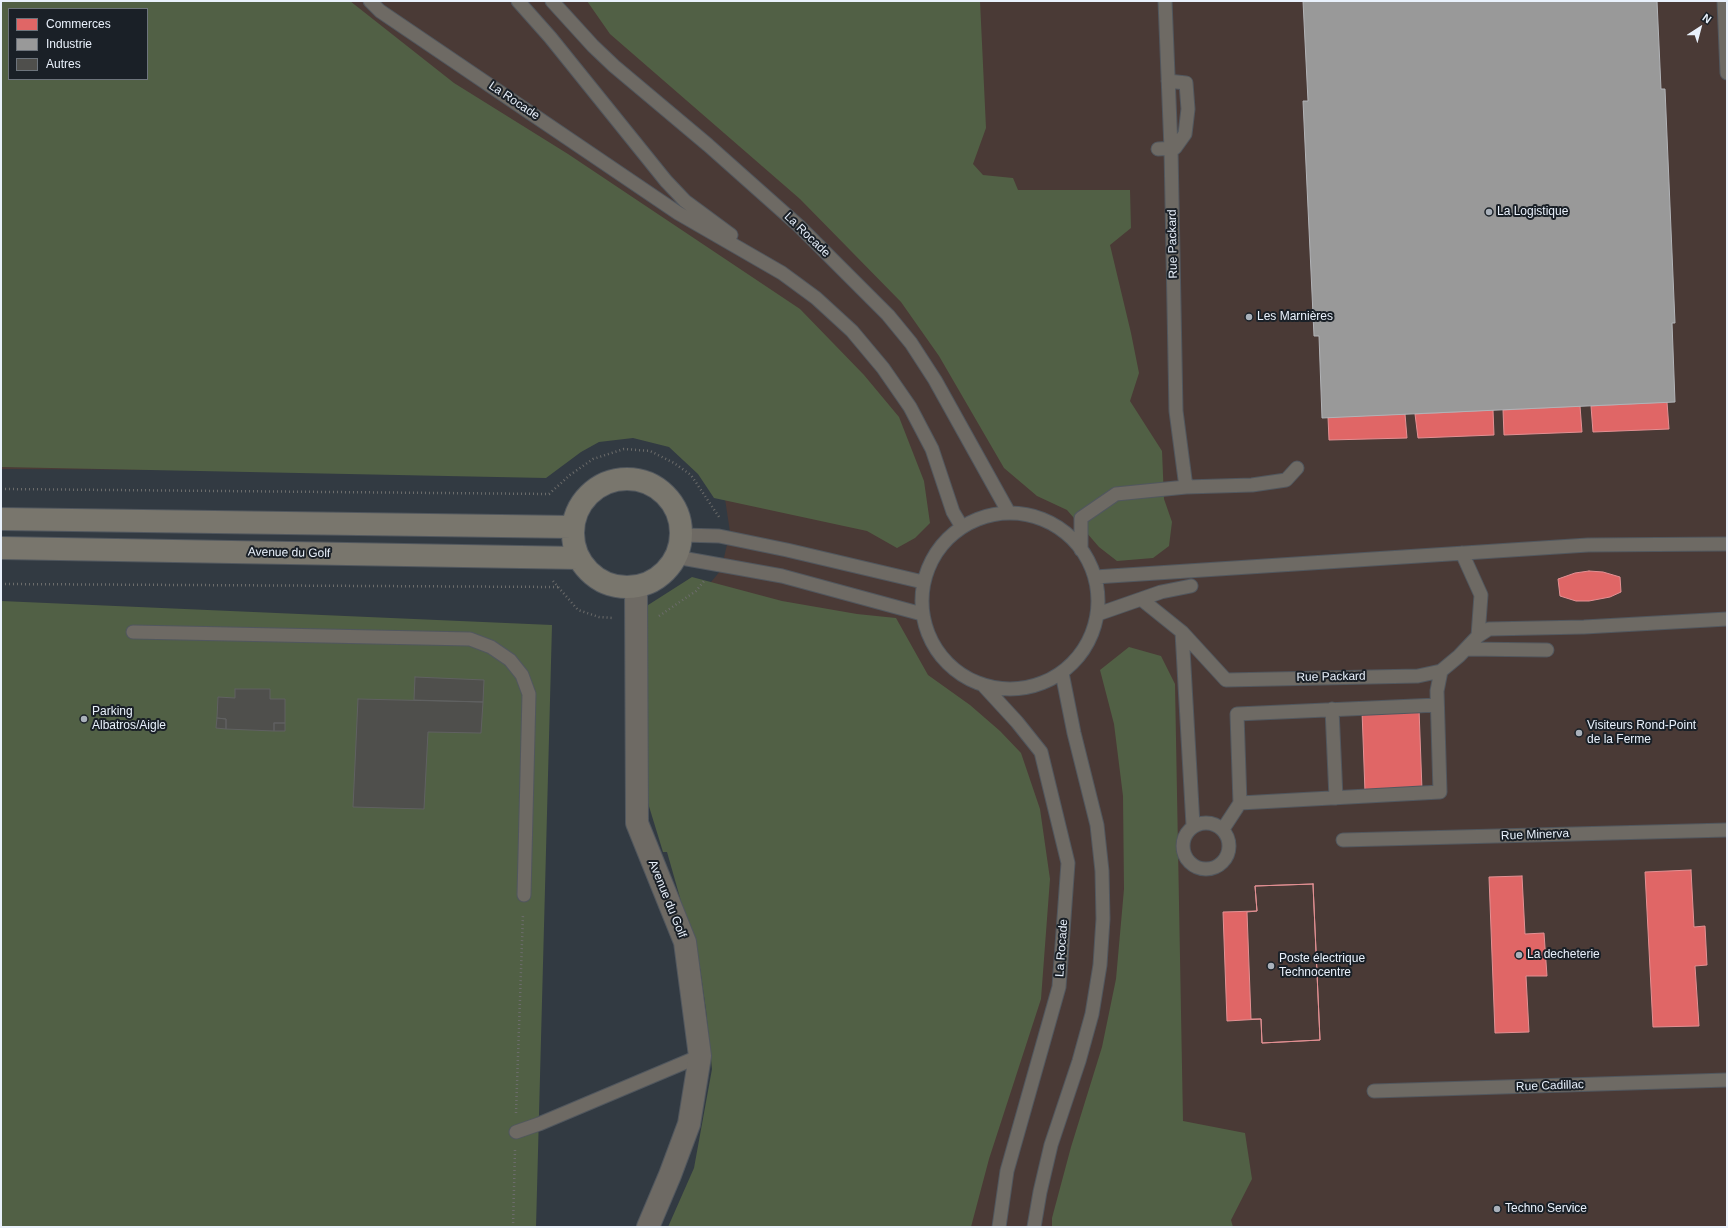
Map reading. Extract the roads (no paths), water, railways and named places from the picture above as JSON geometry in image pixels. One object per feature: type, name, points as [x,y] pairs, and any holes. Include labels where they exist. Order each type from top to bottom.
[{"type":"street","points":[[617,479],[636,479],[654,486],[668,498],[678,514],[682,536],[676,557],[669,569],[654,581],[636,587],[617,587],[593,576],[578,558],[572,540],[572,527],[578,508],[589,493],[599,486],[617,479]]},
{"type":"street","points":[[1,518],[572,527]]},
{"type":"street","name":"Avenue du Golf","points":[[1,548],[578,558]]},
{"type":"street","name":"Avenue du Golf","points":[[636,587],[637,823],[685,942],[700,1056],[689,1124],[670,1175],[648,1227]]},
{"type":"lane","name":"La Rocade","points":[[370,1],[380,11],[678,213],[782,272]]},
{"type":"lane","name":"La Rocade","points":[[518,1],[564,54],[666,181],[680,196],[816,298],[852,331],[883,368],[910,407],[932,449],[953,512],[962,527]]},
{"type":"lane","name":"La Rocade","points":[[552,1],[598,51],[800,226],[888,315],[911,343],[935,380],[1009,513]]},
{"type":"lane","name":"Rue Packard","points":[[1165,1],[1168,81],[1164,149],[1176,411],[1186,487]]},
{"type":"lane","points":[[1724,1],[1727,74]]},
{"type":"lane","points":[[1164,149],[1175,148],[1185,134],[1188,108],[1187,81],[1168,81]]},
{"type":"lane","points":[[1081,550],[1081,518],[1116,494],[1186,487],[1252,485],[1286,480],[1298,468]]},
{"type":"lane","points":[[1009,513],[1033,516],[1056,526],[1070,536],[1089,563],[1095,577],[1098,595],[1098,614],[1091,637],[1079,657],[1062,673],[1037,686],[1010,690],[983,686],[965,677],[949,666],[937,651],[927,633],[922,614],[921,598],[924,582],[931,561],[944,542],[962,527],[984,517],[1009,513]]},
{"type":"lane","points":[[682,536],[719,536],[787,550],[924,582]]},
{"type":"lane","points":[[1095,577],[1588,545],[1727,544]]},
{"type":"lane","points":[[1462,553],[1481,596],[1478,636]]},
{"type":"lane","points":[[676,557],[782,576],[922,614]]},
{"type":"lane","points":[[1098,614],[1161,592],[1191,586]]},
{"type":"lane","name":"Rue Packard","points":[[1141,599],[1182,632],[1226,680],[1418,676],[1442,671]]},
{"type":"lane","points":[[1240,803],[1440,792],[1437,690],[1442,671],[1478,636],[1489,629],[1584,627],[1727,619]]},
{"type":"lane","points":[[133,632],[470,639],[491,647],[510,660],[522,675],[529,694],[524,895]]},
{"type":"lane","points":[[1182,632],[1193,825]]},
{"type":"lane","points":[[1466,649],[1547,650]]},
{"type":"lane","points":[[1034,1227],[1040,1192],[1051,1145],[1079,1060],[1092,1014],[1100,965],[1103,919],[1102,871],[1097,825],[1074,733],[1062,673]]},
{"type":"lane","name":"La Rocade","points":[[983,686],[1041,752],[1068,863],[1059,987],[1008,1170],[999,1227]]},
{"type":"lane","points":[[1223,829],[1240,803],[1237,714],[1437,705]]},
{"type":"lane","points":[[1332,709],[1336,798]]},
{"type":"lane","points":[[1205,822],[1213,823],[1223,829],[1229,840],[1230,848],[1227,856],[1219,865],[1203,869],[1195,867],[1188,861],[1182,846],[1185,835],[1193,825],[1205,822]]},
{"type":"lane","name":"Rue Minerva","points":[[1343,840],[1727,830]]},
{"type":"lane","points":[[516,1132],[539,1124],[700,1056]]},
{"type":"lane","name":"Rue Cadillac","points":[[1374,1091],[1727,1080]]},
{"type":"place","name":"La Logistique","points":[[1489,212]]},
{"type":"place","name":"Les Marnières","points":[[1249,317]]},
{"type":"place","name":"Parking Albatros/Aigle","points":[[84,719]]},
{"type":"place","name":"Visiteurs Rond-Point de la Ferme","points":[[1579,733]]},
{"type":"place","name":"La decheterie","points":[[1519,955]]},
{"type":"place","name":"Poste électrique Technocentre","points":[[1271,966]]},
{"type":"place","name":"Techno Service","points":[[1497,1209]]}]
